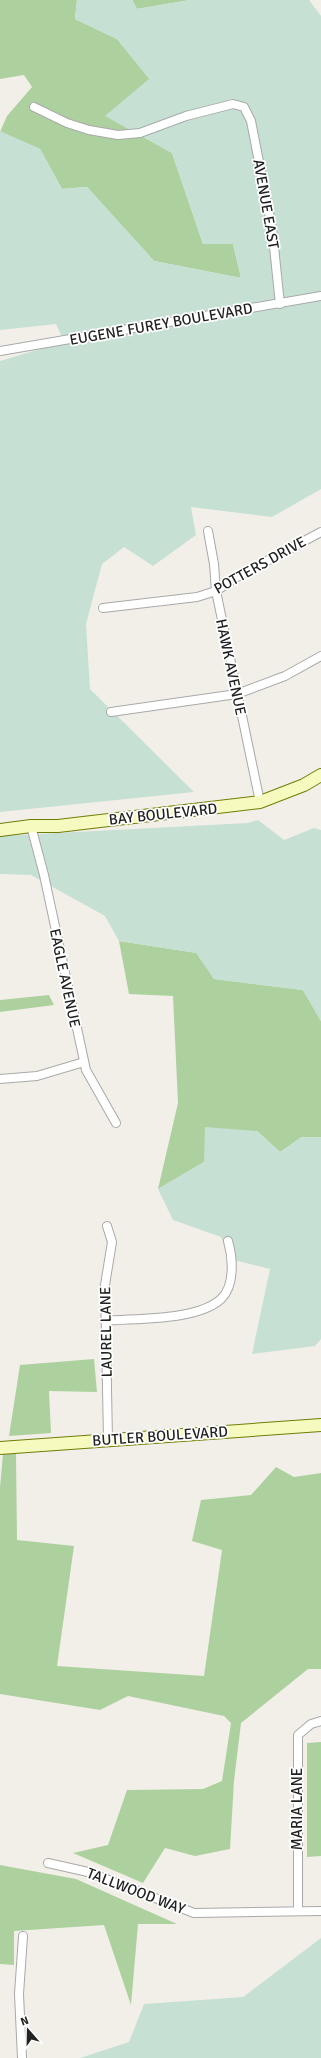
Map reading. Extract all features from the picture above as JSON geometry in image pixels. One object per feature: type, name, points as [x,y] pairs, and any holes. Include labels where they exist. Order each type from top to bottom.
[{"type":"street","name":"AVENUE EAST","points":[[34,107],[67,123],[88,130],[118,135],[140,133],[186,116],[223,105],[239,104],[244,107],[251,121],[269,214],[278,271],[280,304]]},
{"type":"street","name":"EUGENE FUREY BOULEVARD","points":[[0,351],[321,296]]},
{"type":"street","name":"HAWK AVENUE","points":[[208,531],[214,564],[216,591],[260,802]]},
{"type":"street","name":"POTTERS DRIVE","points":[[103,608],[197,597],[216,591],[237,577],[321,532]]},
{"type":"street","points":[[111,712],[237,694],[285,676],[321,656]]},
{"type":"street","name":"BAY BOULEVARD","points":[[0,830],[31,826],[58,826],[260,802],[304,786],[321,775]]},
{"type":"street","name":"EAGLE AVENUE","points":[[31,826],[44,875],[84,1062],[92,1081],[116,1123]]},
{"type":"street","points":[[0,1079],[38,1076],[84,1062]]},
{"type":"street","name":"LAUREL LANE","points":[[107,1226],[112,1242],[105,1285],[108,1440]]},
{"type":"street","points":[[105,1321],[182,1315],[213,1306],[222,1299],[230,1280],[232,1253],[228,1241]]},
{"type":"street","name":"BUTLER BOULEVARD","points":[[0,1448],[321,1425]]},
{"type":"street","name":"MARIA LANE","points":[[298,1912],[298,1735],[311,1724],[321,1721]]},
{"type":"street","name":"TALLWOOD WAY","points":[[48,1863],[88,1872],[194,1913],[321,1911]]},
{"type":"street","points":[[22,2058],[19,1994],[23,1936]]},
{"type":"green space","points":[[0,0],[77,0],[75,19],[117,39],[150,79],[106,116],[172,153],[203,244],[233,244],[241,278],[154,261],[87,187],[62,189],[40,149],[0,132],[7,116],[32,87],[24,75],[0,79]]},
{"type":"green space","points":[[77,0],[132,0],[137,9],[190,0],[309,0],[321,16],[321,489],[272,517],[191,507],[196,535],[153,566],[124,547],[102,564],[86,624],[90,689],[194,792],[0,812],[0,361],[67,341],[61,335],[56,324],[0,330],[0,131],[40,149],[62,189],[87,187],[154,261],[241,278],[233,244],[203,244],[172,153],[105,116],[149,79],[117,39],[75,19]]},
{"type":"green space","points":[[132,0],[190,0],[137,9]]},
{"type":"green space","points":[[258,820],[284,840],[314,828],[321,830],[321,1021],[303,990],[214,979],[196,953],[119,941],[105,916],[31,875],[0,874],[0,836],[248,823]]},
{"type":"green space","points":[[119,941],[197,953],[214,979],[303,990],[321,1021],[321,1137],[302,1137],[280,1152],[257,1131],[158,1189],[178,1103],[173,996],[129,994]]},
{"type":"green space","points":[[49,995],[54,1005],[0,1012],[0,1000]]},
{"type":"green space","points":[[205,1127],[257,1131],[280,1152],[302,1137],[321,1137],[321,1339],[315,1346],[252,1354],[270,1269],[230,1259],[221,1237],[173,1220],[158,1189],[204,1162]]},
{"type":"green space","points":[[94,1359],[97,1392],[49,1391],[51,1433],[9,1436],[20,1365]]},
{"type":"green space","points":[[16,1453],[17,1540],[74,1546],[57,1666],[204,1676],[222,1550],[192,1541],[201,1500],[251,1495],[276,1467],[294,1477],[321,1473],[321,1669],[308,1669],[241,1723],[234,1781],[230,1849],[195,1856],[165,1848],[143,1883],[73,1853],[108,1845],[127,1790],[203,1789],[222,1781],[231,1723],[224,1716],[128,1696],[100,1710],[0,1694],[0,1487],[3,1454]]},
{"type":"green space","points":[[321,1742],[321,1856],[307,1857],[307,1743]]},
{"type":"green space","points":[[0,1865],[76,1879],[177,1924],[138,1924],[131,2005],[104,1925],[14,1931],[14,1965],[0,1964]]},
{"type":"green space","points":[[321,1938],[321,2058],[80,2058],[129,2042],[144,2004],[243,1997]]}]
